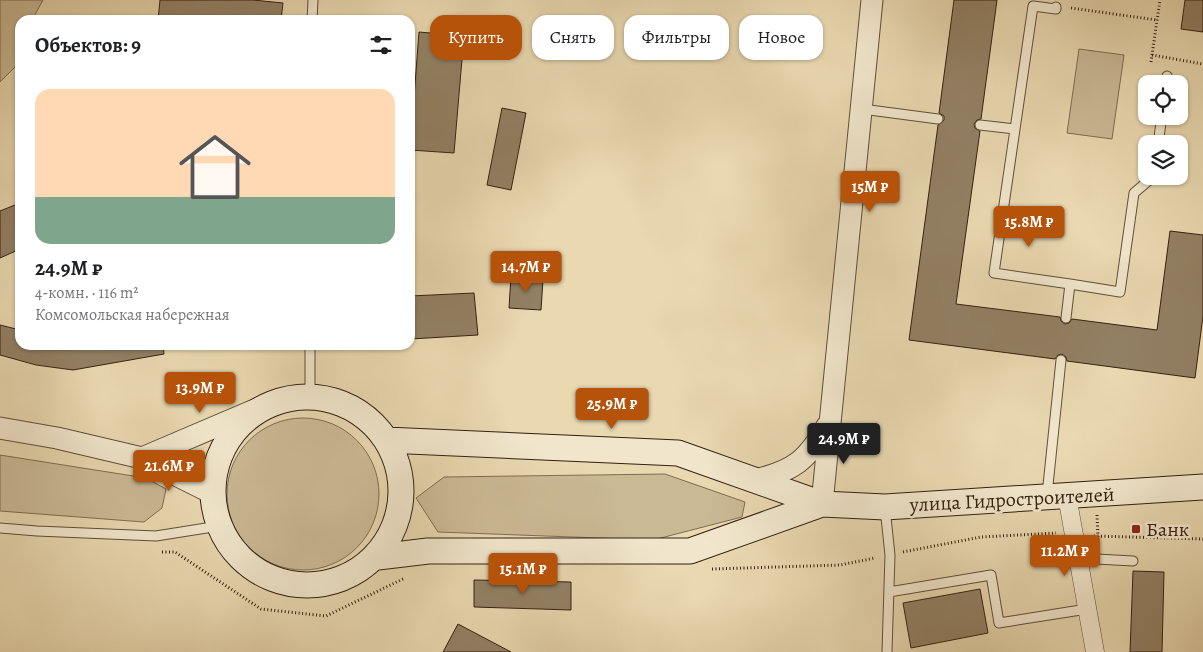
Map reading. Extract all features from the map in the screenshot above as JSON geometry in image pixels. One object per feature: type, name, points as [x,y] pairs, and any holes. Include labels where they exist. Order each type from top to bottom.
[{"type":"main road","points":[[378,557],[397,518],[401,493],[398,467],[386,440],[373,423],[355,409],[326,398],[300,396],[271,403],[244,420],[224,444],[215,466],[212,493],[219,526],[230,546],[248,565],[275,580],[299,585],[327,583],[348,576],[378,557],[428,551],[690,551],[822,504]]},
{"type":"main road","points":[[386,440],[678,453],[822,504]]},
{"type":"main road","name":"улица Гидростроителей","points":[[822,504],[885,507],[1203,487]]},
{"type":"street","points":[[822,504],[872,0]]},
{"type":"street","points":[[142,458],[271,403]]},
{"type":"street","points":[[755,480],[780,474],[800,463],[816,445],[830,422]]},
{"type":"street","points":[[0,428],[57,438],[142,458],[212,493]]},
{"type":"street","points":[[1057,497],[1078,558],[1095,652]]},
{"type":"lane","points":[[312,15],[313,0]]},
{"type":"lane","points":[[1056,6],[1056,9],[1033,6],[994,273],[1120,292],[1134,193],[1143,185]]},
{"type":"lane","points":[[862,110],[938,119]]},
{"type":"lane","points":[[980,125],[1015,129]]},
{"type":"lane","points":[[1066,318],[1070,284]]},
{"type":"lane","points":[[310,350],[310,397]]},
{"type":"lane","points":[[1057,497],[1061,360]]},
{"type":"lane","points":[[885,507],[890,555],[887,652]]},
{"type":"lane","points":[[0,528],[156,536],[219,526]]},
{"type":"lane","points":[[1078,558],[1133,561]]},
{"type":"lane","points":[[889,592],[991,575],[999,623],[1087,609]]},
{"type":"path","points":[[1151,62],[1160,0]]},
{"type":"path","points":[[1070,8],[1157,20]]},
{"type":"path","points":[[1152,55],[1203,64]]},
{"type":"shaded area","points":[[0,0],[43,0],[35,15],[15,15],[15,67],[0,82]]},
{"type":"shaded area","points":[[1079,49],[1124,55],[1112,139],[1067,133]]},
{"type":"shaded area","points":[[303,418],[332,424],[357,440],[373,465],[379,494],[373,523],[357,548],[332,564],[303,570],[274,564],[249,548],[233,523],[227,494],[233,465],[249,440],[274,424]]},
{"type":"shaded area","points":[[0,455],[146,478],[166,489],[162,508],[144,522],[0,511]]},
{"type":"shaded area","points":[[665,474],[745,502],[742,517],[653,540],[438,532],[416,498],[444,477]]},
{"type":"building","points":[[160,0],[253,0],[283,3],[282,15],[158,15]]},
{"type":"building","points":[[954,0],[997,0],[981,119],[977,120],[974,124],[975,128],[980,131],[956,304],[1060,317],[1061,321],[1065,324],[1069,323],[1072,319],[1157,330],[1170,231],[1203,235],[1203,316],[1195,378],[1067,361],[1066,357],[1062,354],[1058,355],[1055,359],[909,340],[938,125],[944,120],[944,116],[939,113]]},
{"type":"building","points":[[1185,0],[1203,0],[1203,32],[1181,29]]},
{"type":"building","points":[[419,32],[430,33],[430,60],[462,60],[454,153],[415,150],[415,84]]},
{"type":"building","points":[[502,108],[526,113],[511,190],[487,185]]},
{"type":"building","points":[[15,205],[15,251],[0,258],[0,211]]},
{"type":"building","points":[[511,276],[543,279],[541,310],[509,308]]},
{"type":"building","points":[[474,293],[478,335],[415,339],[415,296]]},
{"type":"building","points":[[0,325],[15,329],[15,350],[164,350],[164,354],[73,370],[36,365],[0,355]]},
{"type":"building","points":[[1133,571],[1164,572],[1162,652],[1130,652]]},
{"type":"building","points":[[474,580],[571,582],[571,610],[474,607]]},
{"type":"building","points":[[980,589],[988,633],[911,648],[903,603]]},
{"type":"building","points":[[458,624],[511,652],[443,652]]},
{"type":"place","name":"Банк","points":[[1136,529]]}]
